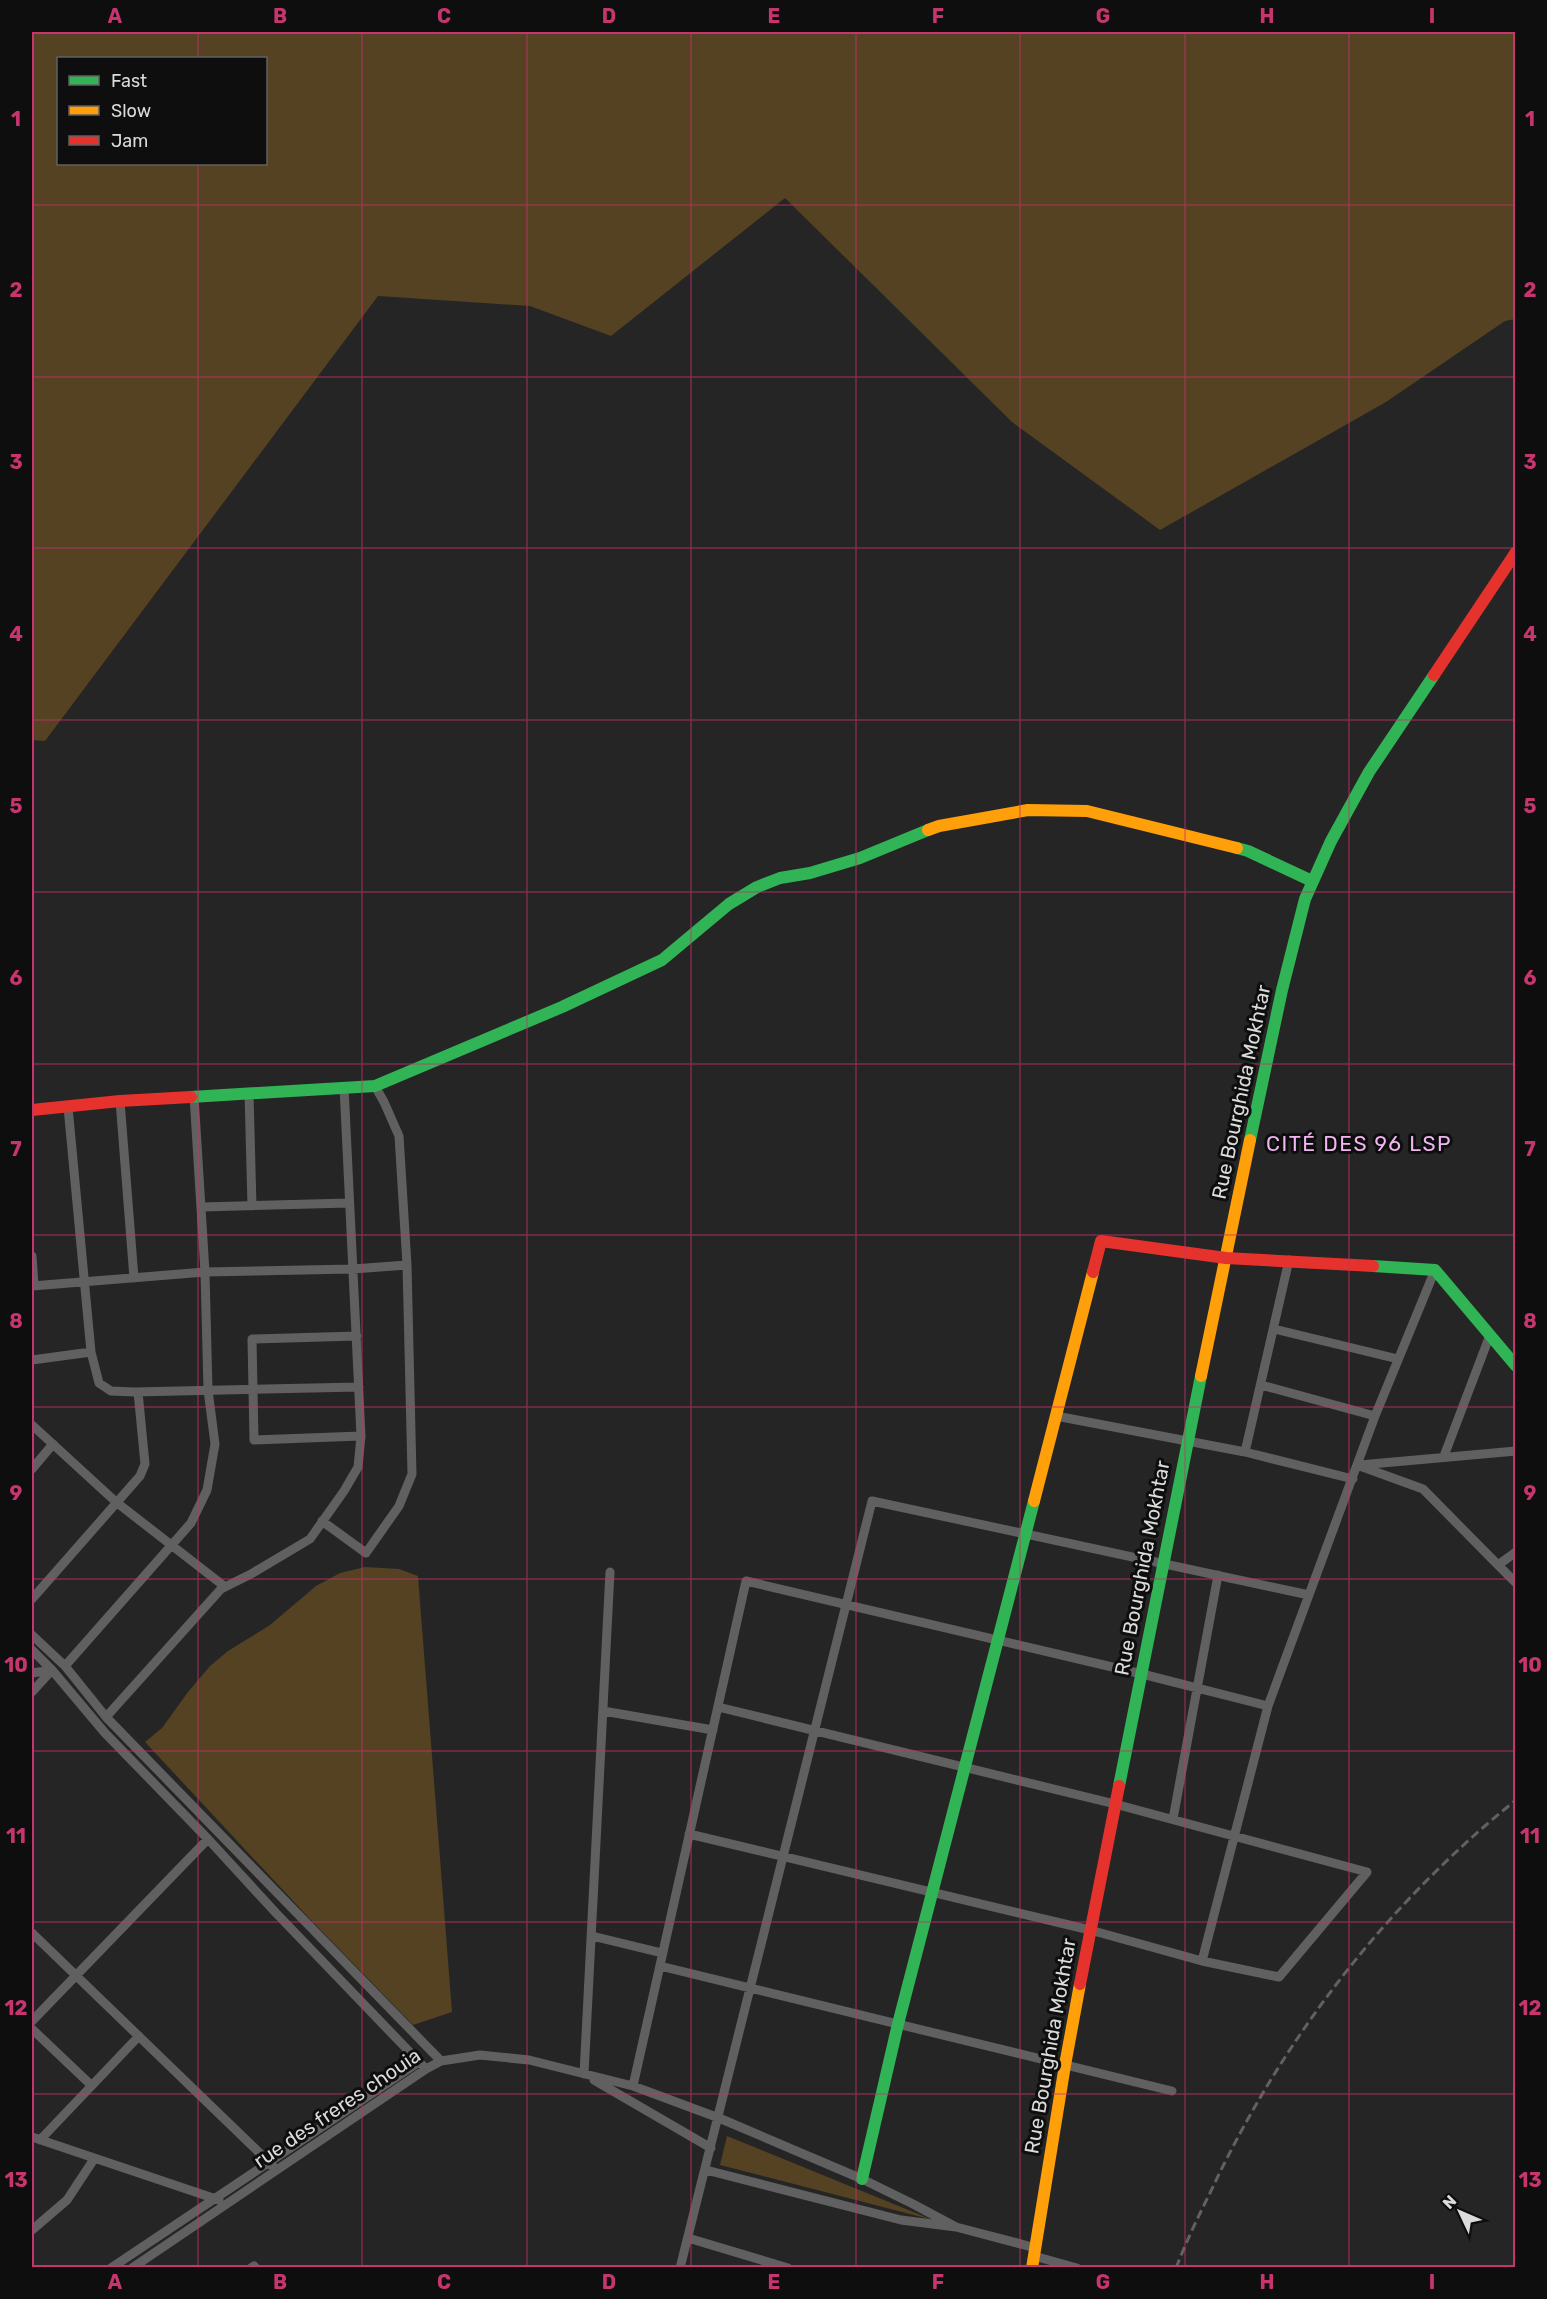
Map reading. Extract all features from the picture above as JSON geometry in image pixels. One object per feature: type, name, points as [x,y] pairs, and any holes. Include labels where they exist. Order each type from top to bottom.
[{"type":"street","name":"Rue Bourghida Mokhtar","points":[[1034,2257],[1065,2065],[1114,1804],[1142,1674],[1187,1440],[1282,990],[1302,909],[1312,881],[1369,772],[1515,552]]},
{"type":"street","points":[[32,1110],[120,1101],[375,1086],[562,1007],[662,960],[729,904],[757,887],[780,878],[810,873],[860,858],[939,826],[1028,810],[1087,811],[1248,851],[1312,881]]},
{"type":"street","points":[[322,1521],[366,1554],[399,1506],[411,1474],[407,1265],[399,1136],[375,1086]]},
{"type":"street","points":[[106,1717],[224,1586],[251,1574],[310,1539],[358,1467],[361,1436],[344,1087]]},
{"type":"street","points":[[249,1093],[252,1206]]},
{"type":"street","points":[[65,1666],[190,1523],[207,1490],[214,1444],[208,1390],[202,1207],[194,1096]]},
{"type":"street","points":[[120,1101],[134,1278]]},
{"type":"street","points":[[68,1107],[91,1352],[99,1383],[111,1391],[138,1392],[359,1387]]},
{"type":"street","points":[[202,1207],[349,1203]]},
{"type":"street","points":[[861,2179],[898,2024],[1101,1240],[1226,1258],[1435,1270],[1515,1366]]},
{"type":"street","points":[[32,1256],[33,1285],[205,1272],[353,1269],[407,1265]]},
{"type":"street","points":[[1245,1452],[1289,1260]]},
{"type":"street","points":[[1202,1961],[1268,1706],[1375,1416],[1435,1270]]},
{"type":"street","points":[[1274,1329],[1398,1359]]},
{"type":"street","points":[[1444,1456],[1490,1335]]},
{"type":"street","points":[[357,1336],[252,1339],[254,1440],[361,1436]]},
{"type":"street","points":[[32,1360],[91,1352]]},
{"type":"street","points":[[1262,1385],[1375,1416]]},
{"type":"street","points":[[32,1599],[140,1476],[145,1464],[138,1392]]},
{"type":"street","points":[[1056,1416],[1245,1452],[1353,1479]]},
{"type":"street","points":[[32,1425],[116,1502],[224,1586]]},
{"type":"street","points":[[32,1469],[53,1444]]},
{"type":"street","points":[[1357,1466],[1515,1451]]},
{"type":"street","points":[[1357,1466],[1423,1489],[1515,1583]]},
{"type":"street","points":[[680,2268],[872,1501],[1309,1595]]},
{"type":"street","points":[[1498,1564],[1515,1552]]},
{"type":"street","points":[[610,1572],[584,2074],[711,2148]]},
{"type":"street","points":[[1173,1819],[1218,1575]]},
{"type":"street","points":[[633,2086],[746,1581],[1268,1706]]},
{"type":"street","points":[[32,1635],[65,1666],[106,1717],[441,2061]]},
{"type":"street","points":[[32,1650],[52,1670],[105,1733],[422,2066],[269,2162],[111,2268]]},
{"type":"street","points":[[32,1673],[52,1670]]},
{"type":"street","points":[[32,1692],[52,1670]]},
{"type":"street","points":[[689,1834],[1089,1930],[1202,1961],[1279,1977],[1367,1872],[965,1766],[718,1707]]},
{"type":"street","points":[[603,1711],[713,1730]]},
{"type":"street","points":[[32,2020],[208,1839]]},
{"type":"street","points":[[32,1933],[277,2170]]},
{"type":"street","points":[[592,1936],[662,1953]]},
{"type":"street","points":[[660,1966],[1172,2091]]},
{"type":"street","points":[[32,2029],[91,2085]]},
{"type":"street","points":[[139,2036],[36,2139],[227,2203]]},
{"type":"street","name":"rue des freres chouia","points":[[132,2268],[277,2170],[422,2066],[480,2055],[529,2060],[633,2086],[719,2118],[861,2179],[956,2227]]},
{"type":"street","points":[[32,2230],[67,2200],[94,2159]]},
{"type":"street","points":[[706,2170],[901,2220],[956,2227],[1034,2257],[1077,2268]]},
{"type":"street","points":[[688,2238],[769,2265],[788,2268]]},
{"type":"street","points":[[251,2268],[254,2266],[256,2268]]},
{"type":"shaded area","points":[[32,32],[1515,32],[1515,319],[1505,321],[1386,402],[1160,530],[1012,422],[785,198],[611,336],[530,306],[378,296],[45,741],[32,740]]},
{"type":"shaded area","points":[[365,1567],[399,1569],[418,1576],[452,2012],[413,2025],[308,1917],[145,1742],[162,1728],[210,1666],[228,1651],[270,1625],[316,1586],[340,1573]]},
{"type":"shaded area","points":[[727,2136],[933,2220],[720,2165]]},
{"type":"railway","points":[[1176,2268],[1238,2137],[1269,2082],[1340,1979],[1380,1930],[1423,1884],[1516,1800]]},
{"type":"traffic: fast","points":[[1250,1140],[1282,990],[1305,899],[1331,841],[1369,772],[1434,675]]},
{"type":"traffic: fast","points":[[191,1097],[375,1086],[562,1007],[662,960],[729,904],[757,887],[780,878],[810,873],[860,858],[928,830]]},
{"type":"traffic: fast","points":[[1237,848],[1312,881]]},
{"type":"traffic: fast","points":[[1373,1266],[1435,1270],[1516,1366]]},
{"type":"traffic: fast","points":[[1119,1786],[1201,1376]]},
{"type":"traffic: fast","points":[[862,2179],[898,2024],[1034,1501]]},
{"type":"traffic: slow","points":[[928,830],[1028,810],[1087,811],[1237,848]]},
{"type":"traffic: slow","points":[[1201,1376],[1250,1140]]},
{"type":"traffic: slow","points":[[1034,1501],[1093,1272]]},
{"type":"traffic: slow","points":[[1032,2268],[1080,1984]]},
{"type":"traffic: jam","points":[[1434,675],[1516,552]]},
{"type":"traffic: jam","points":[[32,1110],[191,1097]]},
{"type":"traffic: jam","points":[[1093,1272],[1101,1241],[1226,1258],[1373,1266]]},
{"type":"traffic: jam","points":[[1080,1984],[1119,1786]]},
{"type":"district","name":"CITÉ DES 96 LSP","points":[[1359,1144]]}]
